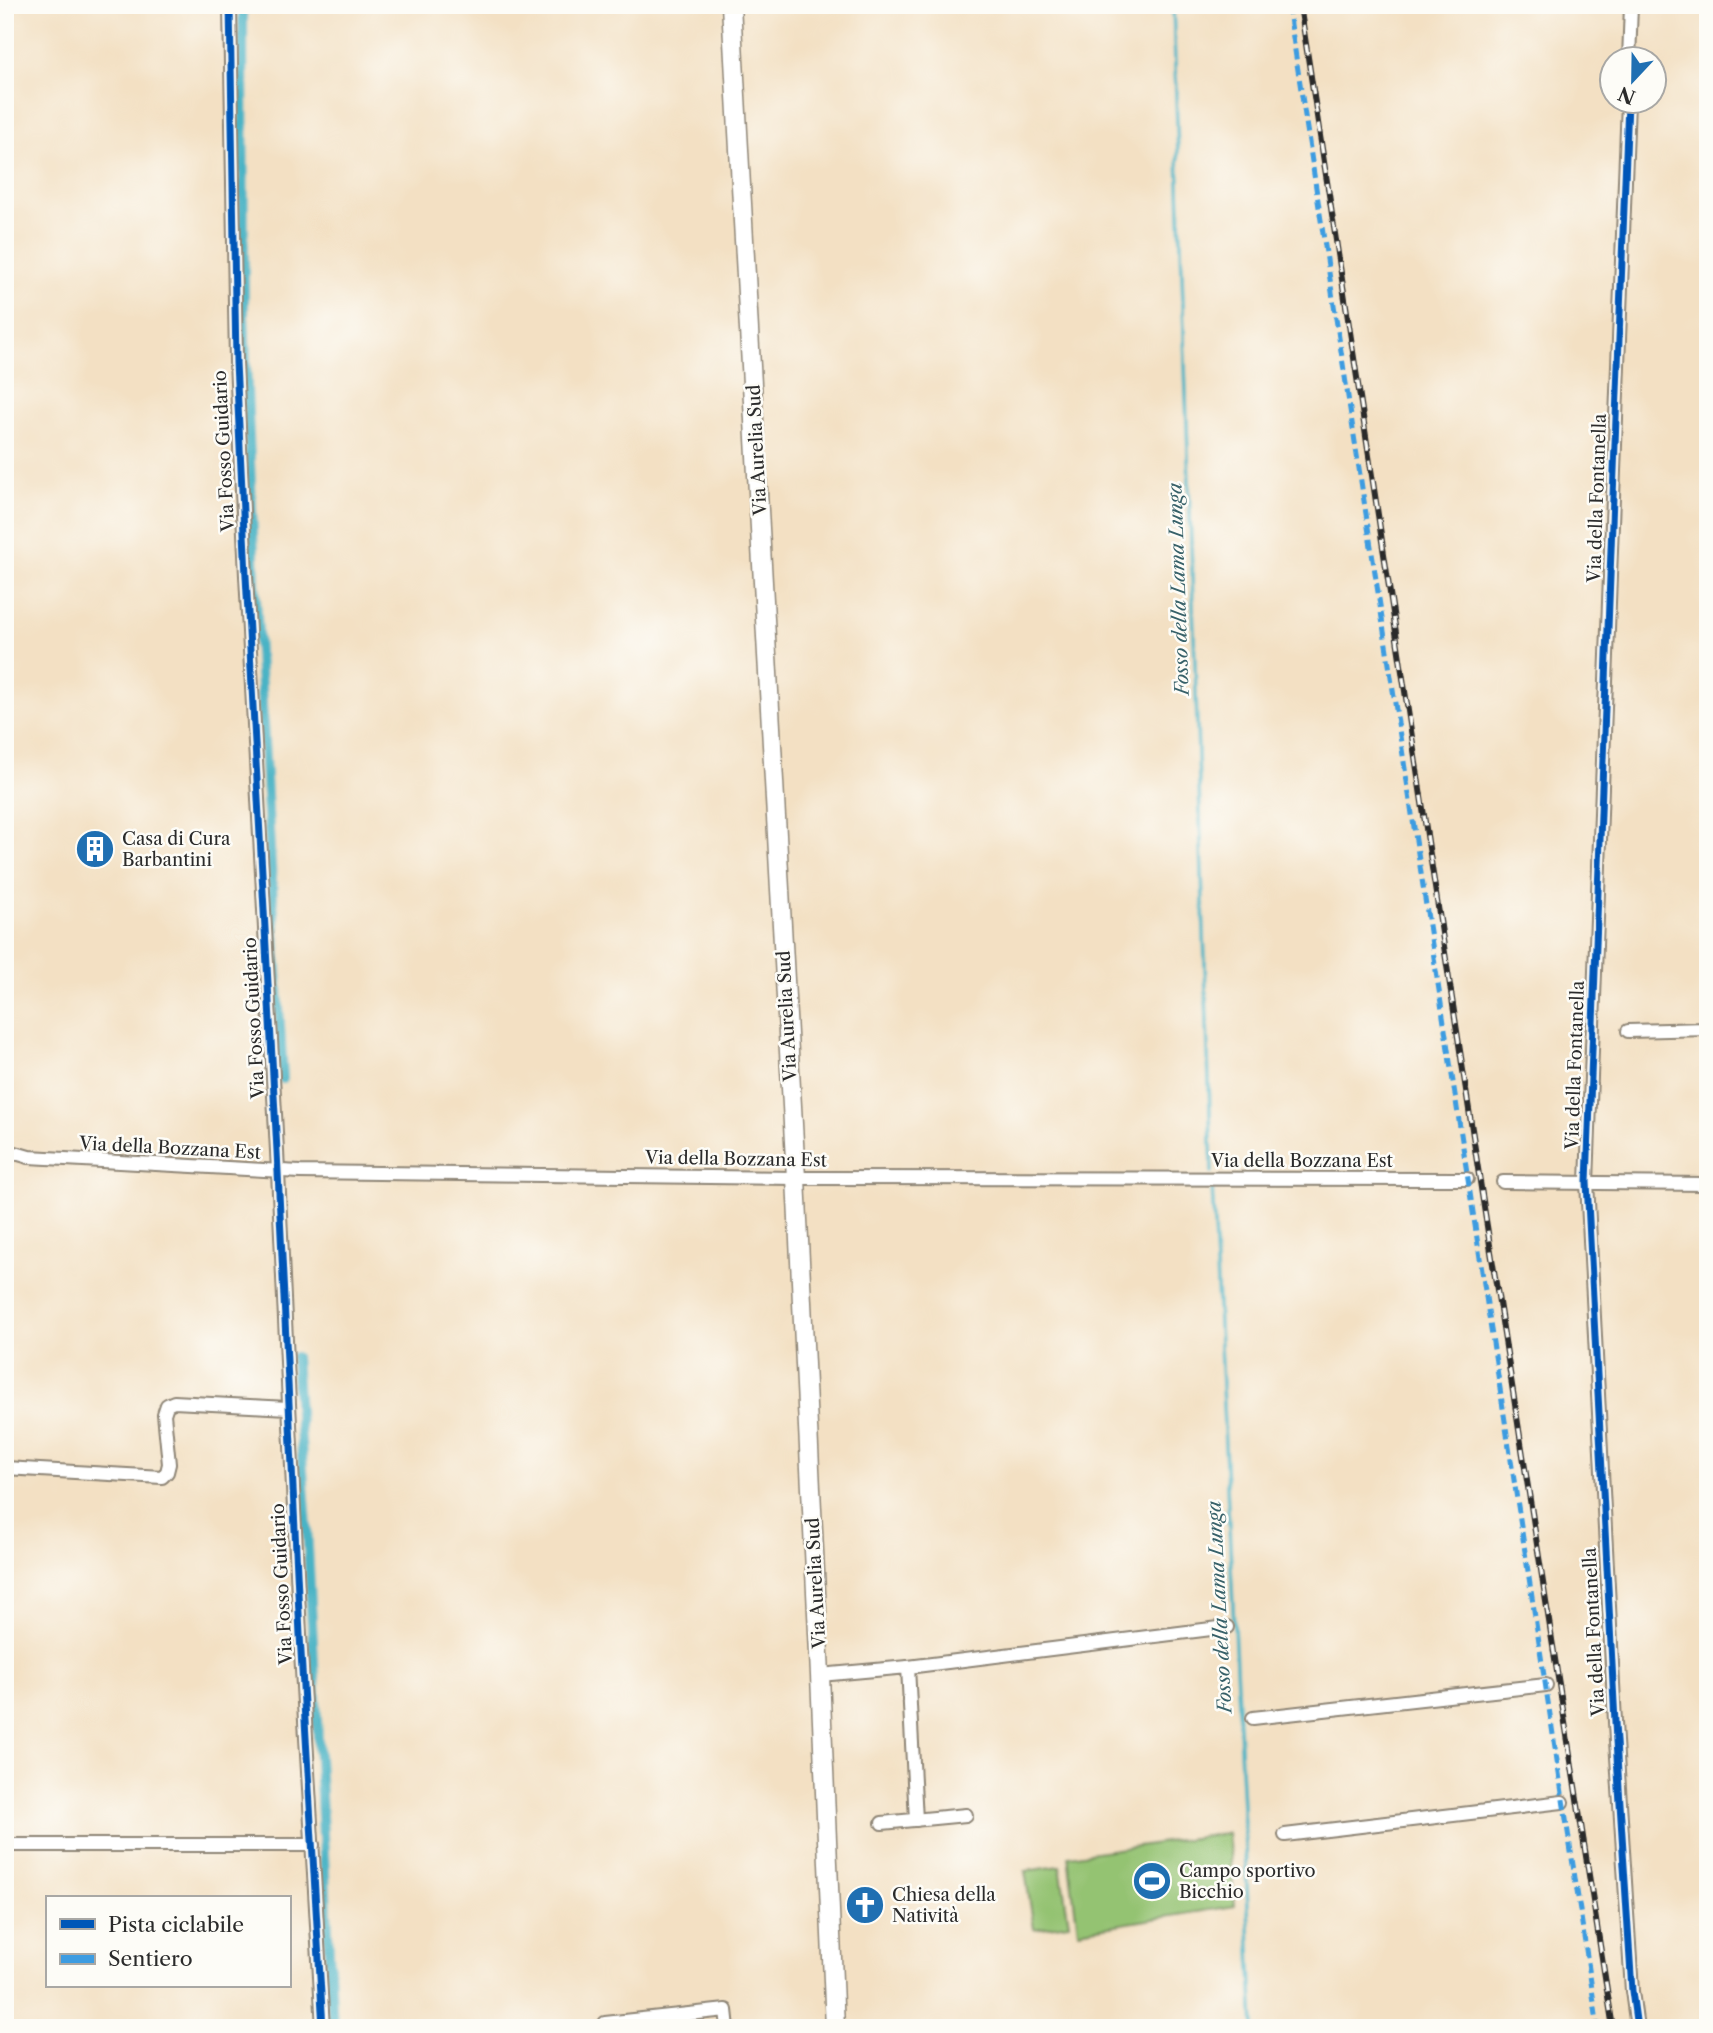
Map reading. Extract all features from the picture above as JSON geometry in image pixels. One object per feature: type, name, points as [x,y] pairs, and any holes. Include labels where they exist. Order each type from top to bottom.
[{"type":"main road","name":"Via Aurelia Sud","points":[[732,5],[796,1178],[835,2028]]},
{"type":"street","name":"Via Fosso Guidario","points":[[230,5],[236,362],[288,1408],[323,2028]]},
{"type":"street","points":[[1630,46],[1631,5]]},
{"type":"street","name":"Via della Fontanella","points":[[1627,116],[1587,1182],[1616,1741],[1631,1977],[1637,2028]]},
{"type":"street","points":[[1628,1031],[1708,1029]]},
{"type":"street","name":"Via della Bozzana Est","points":[[5,1150],[29,1157],[277,1172],[796,1178],[1467,1179]]},
{"type":"street","points":[[1503,1182],[1708,1184]]},
{"type":"street","points":[[5,1468],[162,1477],[169,1464],[164,1414],[167,1405],[174,1402],[288,1408]]},
{"type":"street","points":[[820,1675],[908,1667],[1227,1627]]},
{"type":"street","points":[[908,1667],[916,1821]]},
{"type":"street","points":[[1253,1718],[1546,1685]]},
{"type":"street","points":[[1285,1835],[1562,1802]]},
{"type":"street","points":[[882,1823],[966,1815]]},
{"type":"street","points":[[5,1845],[313,1845]]},
{"type":"street","points":[[605,2028],[604,2023],[726,2010],[728,2028]]},
{"type":"green space","name":"Campo sportivo Bicchio","points":[[1228,1833],[1235,1906],[1078,1931],[1068,1856]]},
{"type":"green space","points":[[1060,1866],[1069,1924],[1034,1929],[1025,1871]]},
{"type":"waterway","points":[[243,5],[244,316],[255,581],[283,1079]]},
{"type":"waterway","name":"Fosso della Lama Lunga","points":[[1173,5],[1212,1172]]},
{"type":"waterway","name":"Fosso della Lama Lunga","points":[[1212,1184],[1254,2028]]},
{"type":"waterway","points":[[295,1357],[307,1527],[333,2028]]},
{"type":"railway","points":[[1300,5],[1613,2028]]},
{"type":"marked path","points":[[1288,5],[1598,2028]]},
{"type":"cycle path","points":[[230,5],[236,362],[300,1635],[323,2028]]},
{"type":"cycle path","points":[[1627,116],[1587,1182],[1616,1741],[1632,1991],[1637,2028]]},
{"type":"place","name":"Casa di Cura Barbantini","points":[[95,849]]},
{"type":"place","name":"Campo sportivo Bicchio","points":[[1152,1881]]},
{"type":"place","name":"Chiesa della Natività","points":[[865,1905]]}]
